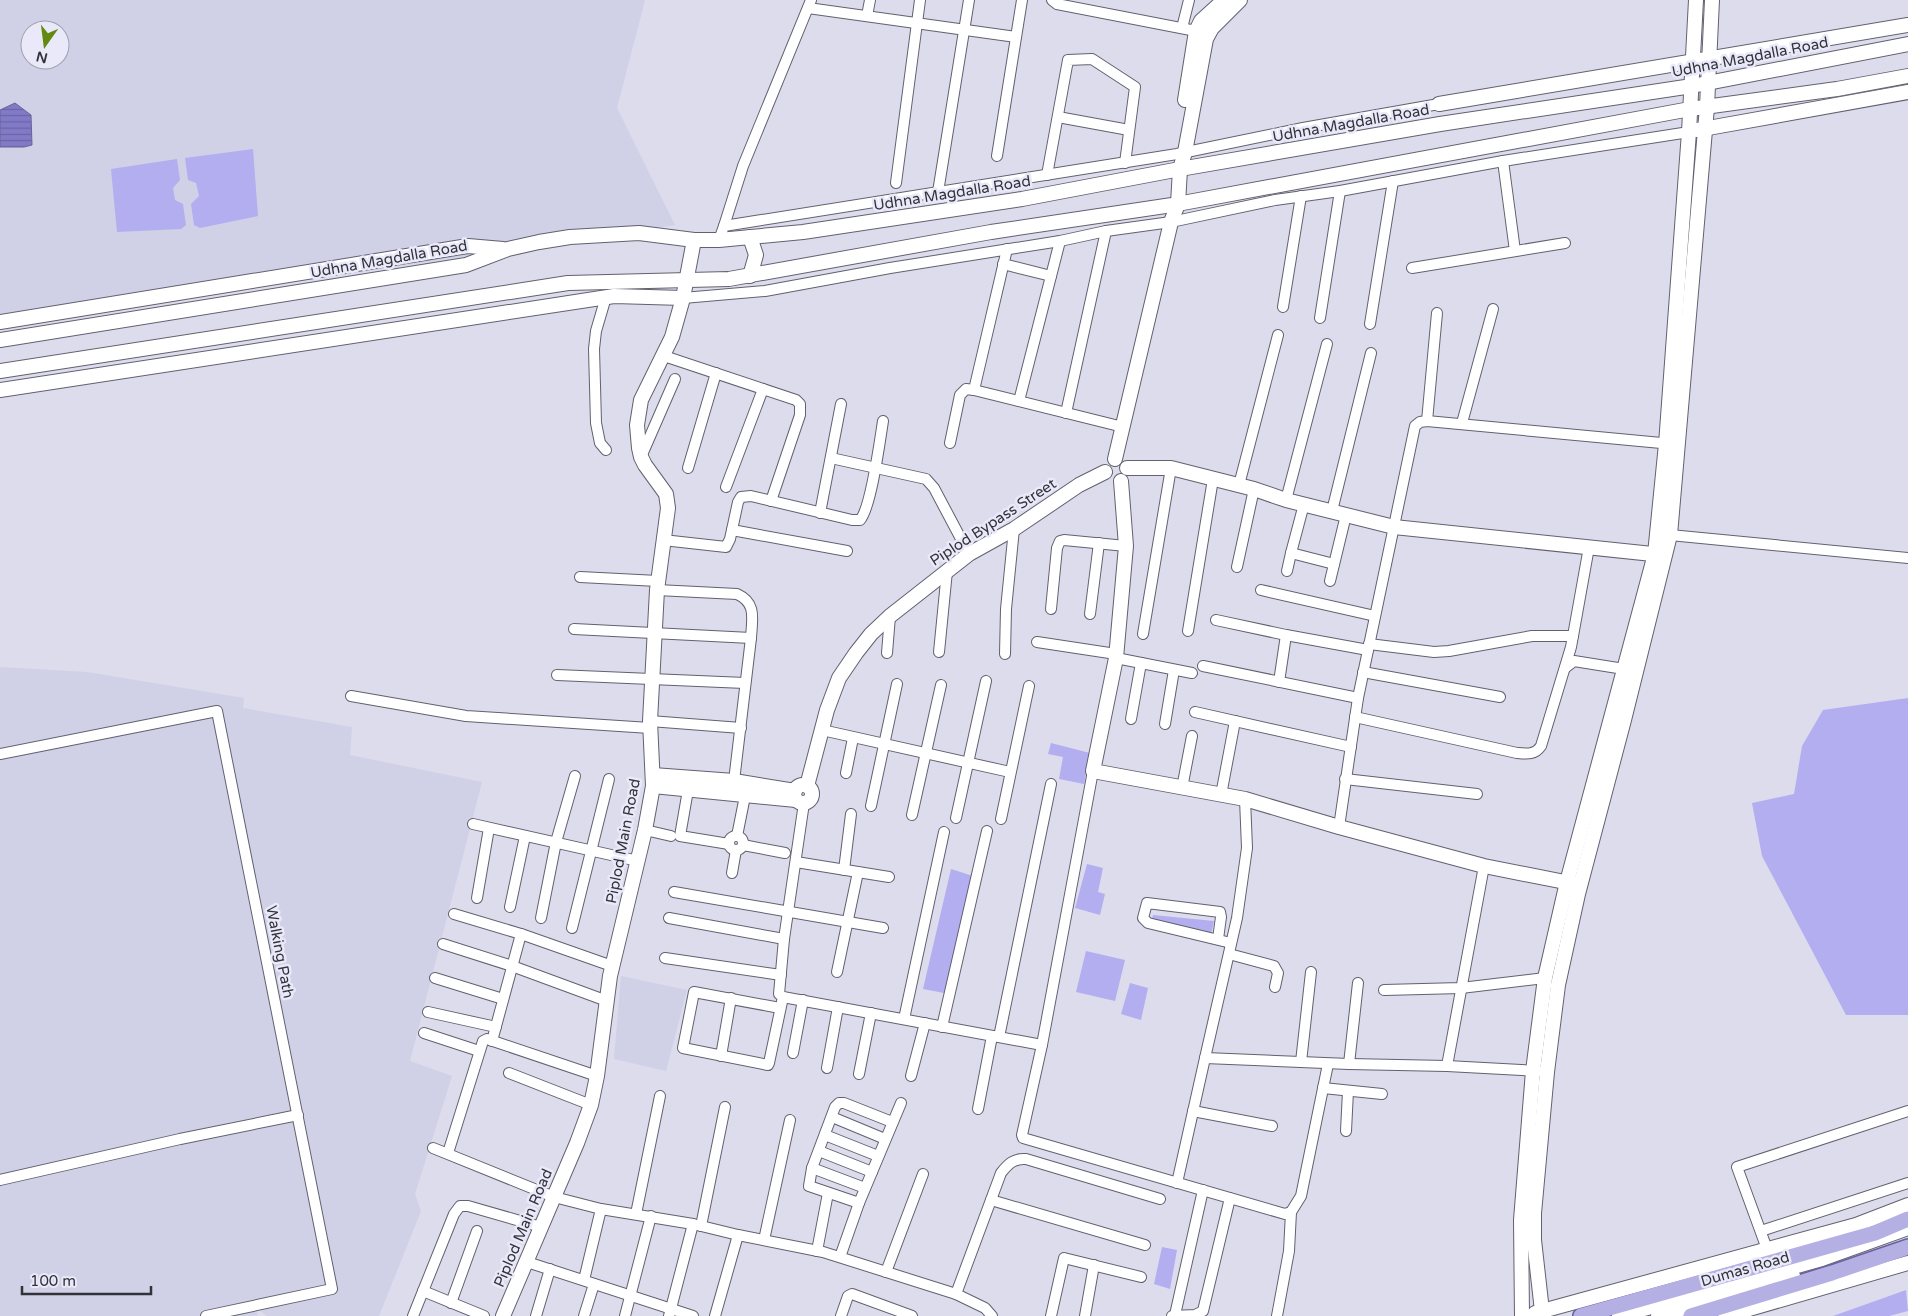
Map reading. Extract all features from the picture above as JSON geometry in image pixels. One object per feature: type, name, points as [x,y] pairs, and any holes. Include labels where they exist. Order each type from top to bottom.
[{"type":"main road","name":"Dumas Road","points":[[1581,1316],[1875,1233],[1908,1219]]},
{"type":"main road","name":"Dumas Road","points":[[1690,1316],[1832,1273],[1908,1247]]},
{"type":"street","points":[[867,16],[870,0]]},
{"type":"street","points":[[896,184],[920,0]]},
{"type":"street","points":[[938,192],[969,0]]},
{"type":"street","points":[[997,156],[1022,0]]},
{"type":"street","points":[[1052,0],[1057,4],[1196,31]]},
{"type":"street","points":[[1182,28],[1189,0]]},
{"type":"street","points":[[1181,153],[1196,31],[1201,21],[1224,0]]},
{"type":"street","points":[[1121,481],[1110,480],[1104,472],[1106,465],[1115,459],[1123,428],[1175,204],[1176,169],[1203,51],[1206,39],[1212,28],[1240,0]]},
{"type":"street","points":[[1542,1311],[1534,1240],[1534,1213],[1558,985],[1574,884],[1624,669],[1660,554],[1670,534],[1672,444],[1696,0]]},
{"type":"street","points":[[1712,0],[1707,107],[1660,554],[1574,884],[1545,978],[1533,1071],[1521,1220],[1523,1316],[1856,1225],[1908,1205]]},
{"type":"street","points":[[719,240],[743,166],[809,4],[867,16],[1016,37]]},
{"type":"street","points":[[724,226],[1181,153],[1303,128],[1439,104],[1908,25]]},
{"type":"street","points":[[1796,43],[1799,65]]},
{"type":"street","name":"Udhna Magdalla Road","points":[[0,340],[466,265],[508,249],[570,237],[639,233],[694,240],[719,240],[803,232],[1022,199],[1176,169],[1440,124],[1692,86],[1908,44]]},
{"type":"street","points":[[1047,175],[1068,60],[1092,59],[1135,87],[1125,162]]},
{"type":"street","points":[[0,371],[568,283],[685,281],[750,276],[991,232],[1175,204],[1690,109],[1836,89],[1908,76]]},
{"type":"street","points":[[0,390],[606,297],[683,298],[765,291],[890,268],[1060,241],[1106,231],[1171,222],[1275,200],[1340,191],[1503,161],[1689,132],[1908,92]]},
{"type":"street","points":[[1058,117],[1129,130]]},
{"type":"street","points":[[1503,161],[1515,251]]},
{"type":"street","points":[[1370,324],[1393,180]]},
{"type":"street","points":[[1320,318],[1340,191]]},
{"type":"street","points":[[1283,307],[1301,196]]},
{"type":"street","points":[[1066,413],[1106,231]]},
{"type":"street","points":[[750,237],[756,255],[750,276]]},
{"type":"street","name":"Piplod Main Road","points":[[503,1316],[577,1143],[591,1105],[597,1076],[612,966],[645,830],[653,780],[650,724],[657,586],[668,508],[666,494],[641,457],[637,438],[638,411],[641,400],[672,337],[683,298],[694,240]]},
{"type":"street","points":[[1019,401],[1060,241]]},
{"type":"street","points":[[1412,268],[1566,243]]},
{"type":"street","points":[[0,322],[468,246],[508,249]]},
{"type":"street","points":[[974,390],[1006,249]]},
{"type":"street","points":[[1003,264],[1051,276]]},
{"type":"street","points":[[606,297],[596,331],[594,349],[596,423],[600,443],[606,450]]},
{"type":"street","points":[[1462,424],[1493,309]]},
{"type":"street","points":[[1427,421],[1437,313]]},
{"type":"street","points":[[1239,485],[1278,335]]},
{"type":"street","points":[[1286,500],[1327,344]]},
{"type":"street","points":[[1330,581],[1334,564],[1339,513],[1372,353]]},
{"type":"street","points":[[664,356],[796,400],[800,404],[801,410],[771,501]]},
{"type":"street","points":[[688,468],[716,373]]},
{"type":"street","points":[[641,457],[675,379]]},
{"type":"street","points":[[726,487],[762,389]]},
{"type":"street","points":[[950,443],[960,395],[966,389],[1123,428]]},
{"type":"street","points":[[820,513],[841,404]]},
{"type":"street","points":[[663,540],[721,548],[729,544],[741,497],[751,496],[820,513],[860,520],[865,512],[876,468],[883,421]]},
{"type":"street","points":[[1339,827],[1358,698],[1415,426],[1420,422],[1427,421],[1672,444]]},
{"type":"street","points":[[831,458],[920,476],[930,482],[970,554]]},
{"type":"street","points":[[1115,459],[1122,462],[1127,468],[1126,475],[1121,481],[1126,546],[1116,656],[1042,1045],[1022,1135],[1023,1138],[1284,1214],[1291,1212]]},
{"type":"street","points":[[1127,468],[1171,468],[1254,489],[1286,500],[1394,527],[1660,554]]},
{"type":"street","points":[[1143,634],[1171,468]]},
{"type":"street","name":"Piplod Bypass Street","points":[[800,795],[840,678],[871,634],[890,616],[970,554],[1014,529],[1079,485],[1104,472]]},
{"type":"street","points":[[1188,631],[1214,479]]},
{"type":"street","points":[[1237,567],[1254,489]]},
{"type":"street","points":[[1287,571],[1304,504]]},
{"type":"street","points":[[1005,654],[1006,609],[1014,529]]},
{"type":"street","points":[[732,530],[847,551]]},
{"type":"street","points":[[1670,534],[1908,558]]},
{"type":"street","points":[[1051,609],[1057,548],[1060,541],[1126,546]]},
{"type":"street","points":[[1090,614],[1099,543]]},
{"type":"street","points":[[1355,717],[1517,753],[1531,754],[1538,750],[1541,746],[1565,668],[1573,636],[1589,547]]},
{"type":"street","points":[[1291,553],[1334,564]]},
{"type":"street","points":[[939,652],[947,570]]},
{"type":"street","points":[[580,578],[730,594],[748,600],[752,612],[751,638],[734,781]]},
{"type":"street","points":[[1261,590],[1375,616]]},
{"type":"street","points":[[887,653],[890,616]]},
{"type":"street","points":[[1216,620],[1286,636],[1368,647],[1434,652],[1532,636],[1573,636]]},
{"type":"street","points":[[574,629],[751,638]]},
{"type":"street","points":[[1279,682],[1286,636]]},
{"type":"street","points":[[1037,642],[1116,656],[1192,674]]},
{"type":"street","points":[[1565,668],[1574,661],[1624,669]]},
{"type":"street","points":[[1130,719],[1140,663]]},
{"type":"street","points":[[1203,666],[1358,698]]},
{"type":"street","points":[[1165,724],[1174,670]]},
{"type":"street","points":[[1363,672],[1500,697]]},
{"type":"street","points":[[557,675],[745,683]]},
{"type":"street","points":[[956,818],[986,681]]},
{"type":"street","points":[[871,806],[897,684]]},
{"type":"street","points":[[912,815],[941,685]]},
{"type":"street","points":[[1000,820],[1029,686]]},
{"type":"street","points":[[351,696],[466,716],[741,728]]},
{"type":"street","name":"Walking Path","points":[[0,754],[217,711],[332,1289],[252,1311],[206,1316]]},
{"type":"street","points":[[1195,712],[1351,747]]},
{"type":"street","points":[[1221,794],[1235,721]]},
{"type":"street","points":[[822,730],[1010,772]]},
{"type":"street","points":[[1182,788],[1192,736]]},
{"type":"street","points":[[846,773],[853,738]]},
{"type":"street","points":[[1093,771],[1245,799],[1339,827],[1484,866],[1574,884]]},
{"type":"street","points":[[541,918],[556,842],[575,776]]},
{"type":"street","points":[[1345,778],[1477,794]]},
{"type":"street","points":[[572,928],[609,779]]},
{"type":"street","points":[[653,780],[734,781],[800,795]]},
{"type":"street","points":[[653,780],[688,790],[745,796],[800,795]]},
{"type":"street","points":[[978,1108],[996,1037],[1051,784]]},
{"type":"street","points":[[688,790],[680,836],[786,854]]},
{"type":"street","points":[[780,1008],[695,991],[692,994],[683,1048],[769,1065],[780,1008],[782,997],[779,994],[779,990],[784,940],[796,862],[800,795]]},
{"type":"street","points":[[732,872],[736,846],[731,837],[737,836],[745,796]]},
{"type":"street","points":[[1177,1183],[1237,918],[1247,848],[1245,799]]},
{"type":"street","points":[[844,870],[851,814]]},
{"type":"street","points":[[473,824],[638,861]]},
{"type":"street","points":[[477,898],[489,828]]},
{"type":"street","points":[[645,830],[671,836]]},
{"type":"street","points":[[942,1027],[987,830]]},
{"type":"street","points":[[904,1018],[944,832]]},
{"type":"street","points":[[510,907],[525,836]]},
{"type":"street","points":[[796,862],[889,877]]},
{"type":"street","points":[[1446,1066],[1484,866]]},
{"type":"street","points":[[837,972],[858,872]]},
{"type":"street","points":[[674,892],[883,928]]},
{"type":"street","points":[[1218,939],[1220,912],[1147,903],[1143,918],[1145,921],[1231,943]]},
{"type":"street","points":[[454,914],[521,934],[612,966]]},
{"type":"street","points":[[669,918],[784,940]]},
{"type":"street","points":[[492,1041],[521,934]]},
{"type":"street","points":[[442,944],[512,966],[607,1002]]},
{"type":"street","points":[[1229,954],[1274,966],[1278,973],[1276,987]]},
{"type":"street","points":[[666,958],[781,975]]},
{"type":"street","points":[[1301,1062],[1311,972]]},
{"type":"street","points":[[435,978],[503,999]]},
{"type":"street","points":[[1384,990],[1461,988],[1545,978]]},
{"type":"street","points":[[1349,1064],[1358,983]]},
{"type":"street","points":[[782,997],[1042,1045]]},
{"type":"street","points":[[721,1056],[732,998]]},
{"type":"street","points":[[793,1053],[803,1000]]},
{"type":"street","points":[[827,1068],[838,1007]]},
{"type":"street","points":[[428,1012],[496,1027]]},
{"type":"street","points":[[859,1074],[871,1013]]},
{"type":"street","points":[[911,1076],[925,1023]]},
{"type":"street","points":[[424,1033],[479,1051]]},
{"type":"street","points":[[448,1153],[483,1041],[492,1041],[597,1076]]},
{"type":"street","points":[[1205,1058],[1328,1064],[1446,1066],[1548,1072]]},
{"type":"street","points":[[1277,1316],[1289,1251],[1291,1212],[1301,1196],[1328,1064]]},
{"type":"street","points":[[509,1073],[591,1105]]},
{"type":"street","points":[[1323,1088],[1382,1094]]},
{"type":"street","points":[[1346,1131],[1348,1090]]},
{"type":"street","points":[[636,1214],[660,1096]]},
{"type":"street","points":[[859,1203],[809,1186],[812,1168],[832,1117],[838,1103],[844,1103],[892,1122]]},
{"type":"street","points":[[840,1257],[859,1203],[900,1103]]},
{"type":"street","points":[[670,1312],[697,1225],[724,1107]]},
{"type":"street","points":[[1193,1111],[1272,1126]]},
{"type":"street","points":[[1767,1249],[1737,1167],[1908,1111]]},
{"type":"street","points":[[0,1180],[180,1139],[298,1116]]},
{"type":"street","points":[[832,1117],[885,1139]]},
{"type":"street","points":[[764,1240],[790,1120]]},
{"type":"street","points":[[825,1135],[878,1156]]},
{"type":"street","points":[[433,1148],[554,1197],[601,1209],[697,1225],[840,1257],[956,1294],[985,1308],[992,1316]]},
{"type":"street","points":[[819,1151],[872,1172]]},
{"type":"street","points":[[956,1294],[1001,1173],[1007,1165],[1019,1158],[1160,1199]]},
{"type":"street","points":[[812,1168],[865,1188]]},
{"type":"street","points":[[886,1272],[923,1174]]},
{"type":"street","points":[[1761,1231],[1908,1183]]},
{"type":"street","points":[[1203,1190],[1174,1315],[1195,1315],[1203,1311],[1230,1198]]},
{"type":"street","points":[[817,1251],[828,1193]]},
{"type":"street","points":[[991,1200],[1145,1245]]},
{"type":"street","points":[[413,1316],[454,1214],[460,1206],[468,1206],[541,1227]]},
{"type":"street","points":[[584,1280],[601,1209]]},
{"type":"street","points":[[625,1316],[651,1216]]},
{"type":"street","points":[[1619,1316],[1822,1258],[1908,1228]]},
{"type":"street","points":[[451,1302],[478,1231]]},
{"type":"street","points":[[715,1316],[738,1235]]},
{"type":"street","points":[[1658,1316],[1851,1259],[1908,1240]]},
{"type":"street","points":[[1052,1316],[1064,1258],[1142,1277]]},
{"type":"street","points":[[527,1262],[630,1296],[670,1312],[693,1316]]},
{"type":"street","points":[[1725,1316],[1908,1263]]},
{"type":"street","points":[[1085,1316],[1094,1265]]},
{"type":"street","points":[[536,1316],[550,1269]]},
{"type":"street","points":[[584,1316],[594,1284]]},
{"type":"street","points":[[422,1291],[451,1302],[461,1312],[484,1316]]},
{"type":"street","points":[[841,1316],[849,1294],[893,1313],[912,1316]]},
{"type":"shaded area","points":[[0,0],[645,0],[617,108],[675,225],[0,326]]},
{"type":"shaded area","points":[[15,103],[31,115],[32,145],[0,147],[0,110]]},
{"type":"shaded area","points":[[253,149],[258,216],[200,228],[194,225],[191,204],[199,196],[196,183],[188,180],[185,158]]},
{"type":"shaded area","points":[[177,159],[180,180],[173,188],[175,200],[183,204],[186,225],[181,229],[117,232],[111,169]]},
{"type":"shaded area","points":[[0,667],[87,672],[244,698],[243,708],[352,727],[350,755],[482,782],[410,1061],[452,1076],[415,1194],[421,1211],[379,1316],[267,1316],[258,1309],[257,1316],[0,1316]]},
{"type":"shaded area","points":[[1908,698],[1908,1015],[1846,1015],[1762,856],[1752,803],[1794,794],[1802,746],[1823,710]]},
{"type":"shaded area","points":[[1051,743],[1090,753],[1084,784],[1059,779],[1063,757],[1048,754]]},
{"type":"shaded area","points":[[1087,864],[1103,868],[1098,892],[1105,894],[1100,915],[1075,908]]},
{"type":"shaded area","points":[[951,869],[973,876],[944,993],[923,989]]},
{"type":"shaded area","points":[[1153,915],[1214,921],[1211,935],[1150,926]]},
{"type":"shaded area","points":[[1086,951],[1125,960],[1115,1001],[1076,992]]},
{"type":"shaded area","points":[[621,976],[687,990],[666,1071],[614,1059]]},
{"type":"shaded area","points":[[1130,983],[1148,988],[1141,1020],[1121,1014]]},
{"type":"shaded area","points":[[1162,1247],[1177,1250],[1170,1289],[1154,1284]]},
{"type":"shaded area","points":[[1906,1290],[1908,1311],[1889,1316],[1833,1316]]}]
